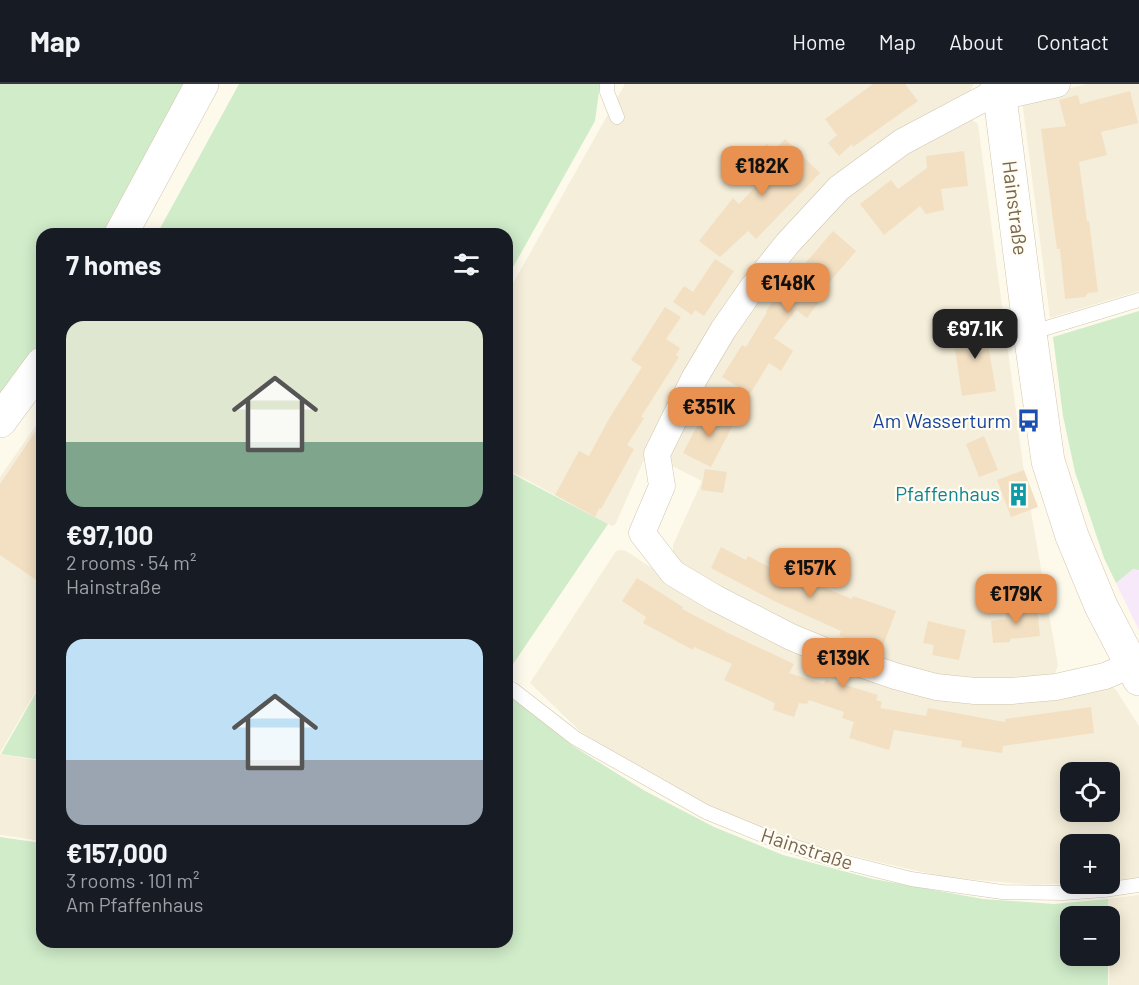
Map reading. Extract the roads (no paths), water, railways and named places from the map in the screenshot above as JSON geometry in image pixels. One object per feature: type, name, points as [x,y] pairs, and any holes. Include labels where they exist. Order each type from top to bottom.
[{"type":"street","points":[[124,228],[202,84]]},
{"type":"street","points":[[1057,84],[999,91],[902,142],[839,188],[787,244],[723,330],[694,379],[657,454],[662,486],[642,533],[673,573],[716,598],[791,637],[837,656],[906,679],[936,687],[975,691],[1011,691],[1056,687],[1135,672]]},
{"type":"street","name":"Hainstraße","points":[[999,91],[1048,461],[1072,536],[1101,606],[1135,672]]},
{"type":"street","points":[[0,421],[36,372]]},
{"type":"lane","points":[[607,84],[607,92],[617,117]]},
{"type":"lane","points":[[1030,333],[1139,300]]},
{"type":"lane","name":"Hainstraße","points":[[513,690],[575,738],[706,813],[777,841],[832,859],[911,879],[1002,892],[1063,893],[1139,885]]},
{"type":"place","name":"Am Wasserturm","points":[[1029,421]]},
{"type":"place","name":"Pfaffenhaus","points":[[1018,494]]}]
